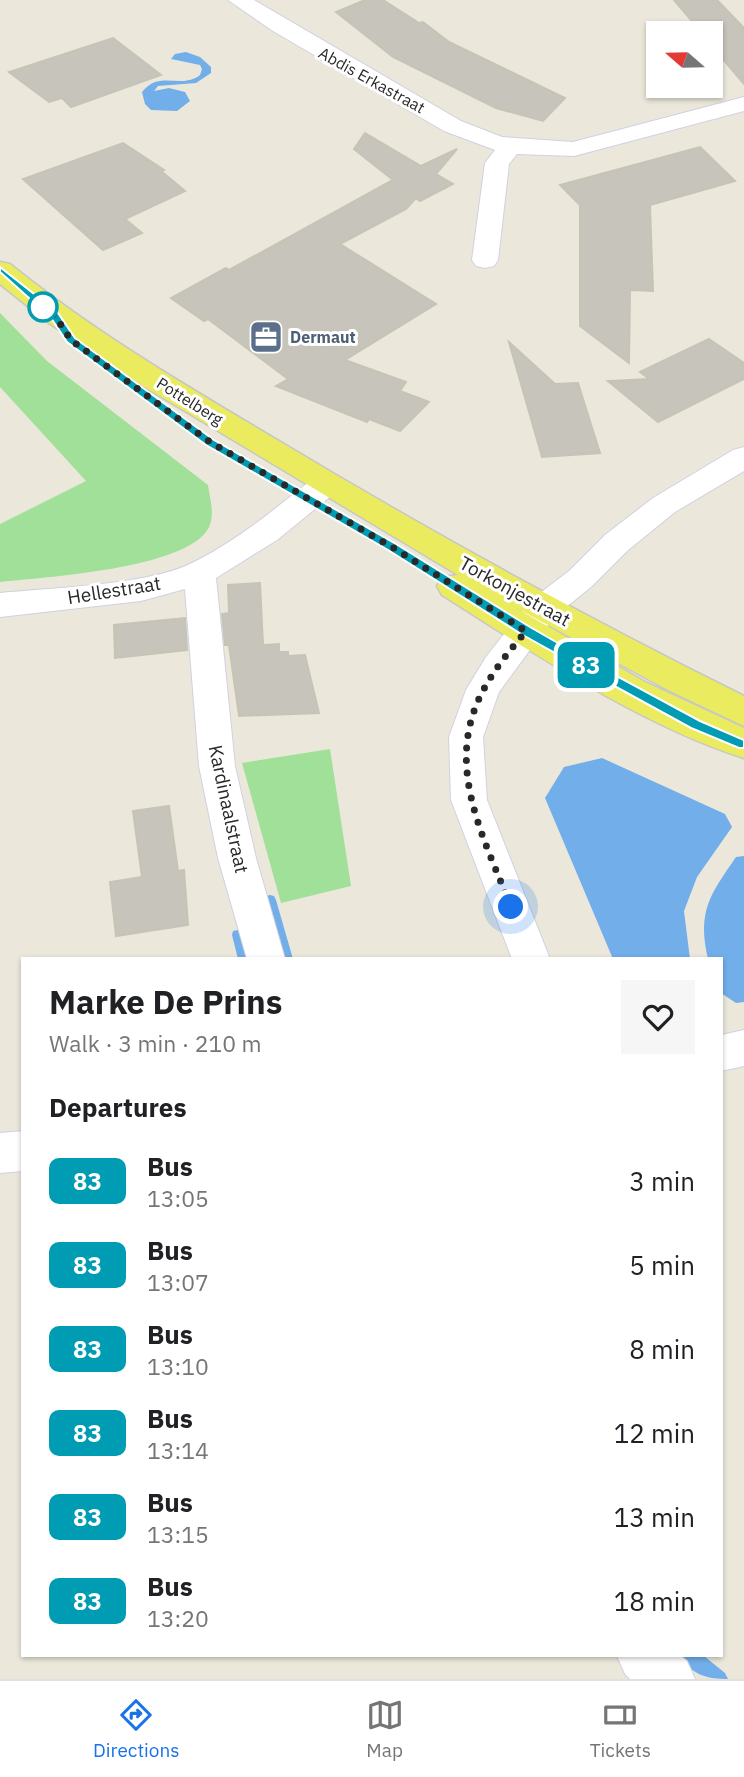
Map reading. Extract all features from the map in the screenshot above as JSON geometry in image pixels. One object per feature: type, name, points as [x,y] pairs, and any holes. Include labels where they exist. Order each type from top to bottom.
[{"type":"main road","name":"Pottelberg","points":[[0,270],[55,316],[317,492]]},
{"type":"main road","name":"Torkonjestraat","points":[[317,492],[392,547],[534,619],[744,712]]},
{"type":"main road","name":"Torkonjestraat","points":[[534,619],[695,724],[744,744]]},
{"type":"street","name":"Abdis Erkastraat","points":[[239,0],[312,46],[461,129],[478,138],[511,146],[546,150],[574,149],[744,104]]},
{"type":"street","points":[[485,260],[497,163],[511,146]]},
{"type":"street","points":[[530,957],[469,800],[466,737],[483,690],[534,619],[580,579],[615,543],[664,505],[744,457]]},
{"type":"street","name":"Hellestraat","points":[[0,605],[141,590],[200,573],[266,532],[317,492]]},
{"type":"street","name":"Kardinaalstraat","points":[[200,573],[217,766],[237,858],[265,957]]},
{"type":"street","points":[[723,1053],[744,1048]]},
{"type":"street","points":[[0,1153],[21,1151]]},
{"type":"street","points":[[644,1657],[669,1679]]},
{"type":"green space","points":[[0,313],[47,361],[208,485],[212,506],[211,522],[196,541],[174,553],[146,562],[0,582],[0,524],[86,481],[0,387]]},
{"type":"green space","points":[[330,749],[351,886],[281,903],[242,763]]},
{"type":"water","points":[[186,52],[200,57],[211,67],[211,73],[196,83],[158,86],[154,91],[169,88],[185,92],[190,101],[177,111],[151,110],[145,104],[142,92],[149,85],[163,80],[185,81],[200,75],[200,65],[171,59],[175,54]]},
{"type":"water","points":[[602,758],[725,814],[732,827],[697,877],[684,911],[690,957],[612,957],[545,798],[564,767]]},
{"type":"water","points":[[744,856],[744,1002],[736,1003],[723,994],[723,957],[708,957],[704,928],[708,904],[736,857]]},
{"type":"building","points":[[365,0],[383,0],[419,23],[423,22],[449,42],[565,98],[543,121],[496,108],[393,57],[336,12]]},
{"type":"building","points":[[674,0],[717,0],[744,28],[744,84],[723,59],[723,21],[692,21]]},
{"type":"building","points":[[113,38],[161,75],[71,107],[62,98],[49,102],[9,72]]},
{"type":"building","points":[[365,133],[421,166],[457,149],[436,174],[453,184],[420,201],[416,198],[406,209],[340,244],[436,304],[345,360],[406,382],[400,391],[429,402],[400,431],[369,419],[367,422],[276,386],[288,379],[208,319],[204,321],[171,298],[226,268],[229,270],[393,180],[354,149]]},
{"type":"building","points":[[123,143],[164,170],[161,171],[185,191],[125,219],[142,233],[103,250],[23,179]]},
{"type":"building","points":[[700,147],[735,181],[650,205],[653,291],[630,290],[629,363],[580,326],[580,205],[560,185]]},
{"type":"building","points":[[709,339],[744,363],[744,379],[658,422],[608,381],[649,379],[640,372]]},
{"type":"building","points":[[509,342],[555,384],[578,383],[600,453],[542,457]]},
{"type":"building","points":[[260,583],[263,645],[279,644],[279,652],[288,652],[288,656],[305,655],[319,713],[239,716],[229,645],[225,645],[222,614],[229,613],[228,585]]},
{"type":"building","points":[[185,618],[187,650],[115,658],[114,625]]},
{"type":"building","points":[[169,806],[178,871],[184,870],[188,925],[116,936],[110,882],[142,877],[133,811]]},
{"type":"waterway","points":[[270,900],[286,957]]},
{"type":"waterway","points":[[238,935],[244,957]]},
{"type":"waterway","points":[[692,1657],[719,1679]]},
{"type":"bus line","name":"83","points":[[0,270],[55,316],[71,340],[210,442],[392,547],[526,631],[695,724],[744,744]]},
{"type":"place","name":"Dermaut","points":[[266,337]]},
{"type":"route","points":[[43,307],[55,316],[71,340],[210,442],[392,547],[526,631],[483,690],[466,737],[469,800],[511,907]]}]
